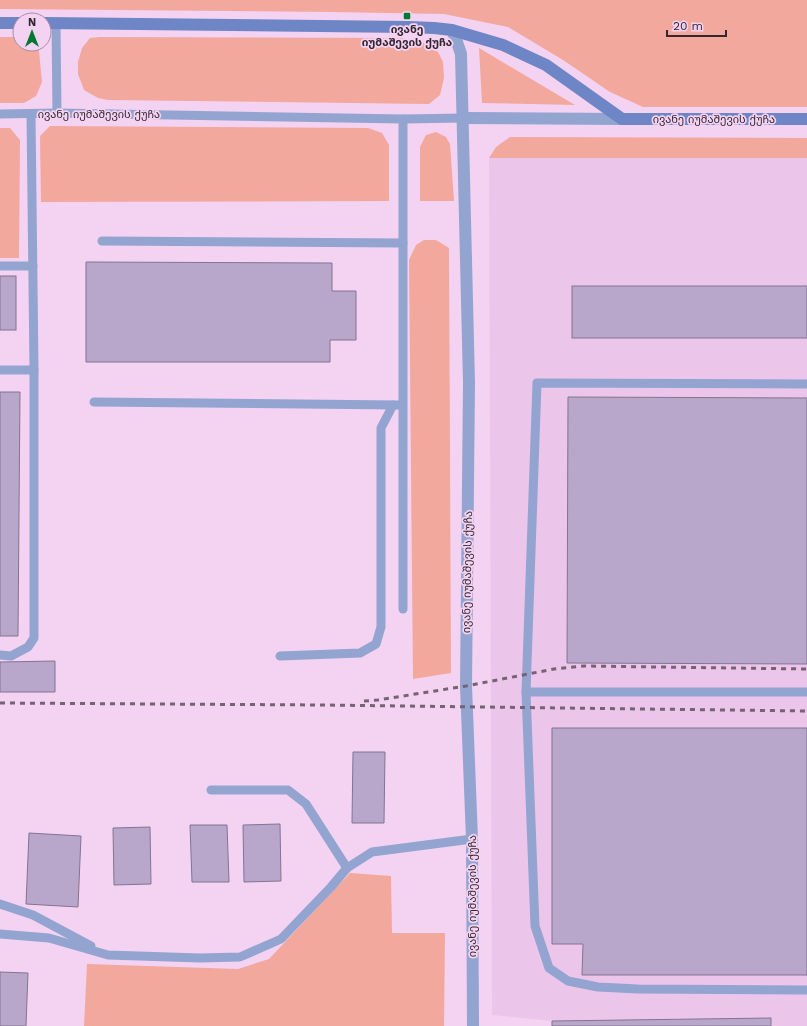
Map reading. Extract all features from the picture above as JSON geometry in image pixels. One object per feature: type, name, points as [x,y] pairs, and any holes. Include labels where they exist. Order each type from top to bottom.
[{"type":"street","points":[[0,23],[12,23]]},
{"type":"street","points":[[52,23],[409,27],[452,30],[503,45],[546,65],[622,119]]},
{"type":"street","name":"ივანე იუმაშევის ქუჩა","points":[[452,30],[460,54],[463,118],[469,383],[466,686],[472,838],[473,1026]]},
{"type":"street","name":"ივანე იუმაშევის ქუჩა","points":[[463,118],[807,119]]},
{"type":"lane","points":[[56,23],[57,113]]},
{"type":"lane","name":"ივანე იუმაშევის ქუჩა","points":[[0,114],[57,113],[403,119],[463,118]]},
{"type":"lane","points":[[0,655],[11,656],[28,647],[34,638],[34,370],[31,114]]},
{"type":"lane","points":[[403,119],[403,609]]},
{"type":"lane","points":[[102,241],[403,243]]},
{"type":"lane","points":[[0,266],[33,266]]},
{"type":"lane","points":[[0,370],[34,370]]},
{"type":"lane","points":[[807,384],[537,383],[526,692],[535,926],[549,968],[568,981],[598,987],[638,989],[807,990]]},
{"type":"lane","points":[[94,402],[403,405]]},
{"type":"lane","points":[[280,656],[360,653],[376,644],[381,627],[381,428],[393,405]]},
{"type":"lane","points":[[526,692],[807,692]]},
{"type":"lane","points":[[211,790],[288,790],[306,804],[346,868]]},
{"type":"lane","points":[[0,934],[49,938],[108,955],[200,958],[240,957],[281,939],[331,887],[346,868],[372,852],[472,838]]},
{"type":"lane","points":[[0,904],[33,915],[108,955]]},
{"type":"shaded area","points":[[0,0],[807,0],[807,107],[643,107],[610,92],[563,60],[508,27],[444,14],[0,9]]},
{"type":"shaded area","points":[[0,37],[12,37],[12,52],[39,52],[42,82],[36,96],[24,103],[0,103]]},
{"type":"shaded area","points":[[90,38],[400,38],[422,42],[438,52],[443,62],[444,78],[440,95],[429,104],[108,100],[98,98],[84,90],[78,74],[78,62],[82,48]]},
{"type":"shaded area","points":[[479,48],[575,105],[482,103]]},
{"type":"shaded area","points":[[50,126],[368,128],[382,133],[389,145],[389,201],[41,202],[40,136]]},
{"type":"shaded area","points":[[0,128],[10,128],[20,140],[19,258],[0,258]]},
{"type":"shaded area","points":[[436,132],[446,137],[450,144],[454,201],[420,201],[420,147],[426,135]]},
{"type":"shaded area","points":[[510,137],[807,138],[807,158],[489,158],[496,147]]},
{"type":"shaded area","points":[[489,158],[807,158],[807,1026],[552,1026],[552,1021],[492,1015]]},
{"type":"shaded area","points":[[424,240],[436,240],[449,248],[451,673],[413,679],[409,260],[416,245]]},
{"type":"shaded area","points":[[350,873],[391,876],[392,933],[445,933],[444,1026],[84,1026],[87,964],[238,969],[269,959]]},
{"type":"building","points":[[86,262],[332,263],[332,291],[356,291],[356,340],[330,340],[330,362],[86,362]]},
{"type":"building","points":[[0,276],[16,276],[16,330],[0,330]]},
{"type":"building","points":[[572,286],[807,286],[807,338],[572,338]]},
{"type":"building","points":[[0,392],[20,392],[18,636],[0,636]]},
{"type":"building","points":[[568,397],[807,398],[807,664],[567,663]]},
{"type":"building","points":[[55,661],[55,692],[0,692],[0,662]]},
{"type":"building","points":[[552,728],[807,728],[807,975],[582,975],[583,944],[552,944]]},
{"type":"building","points":[[353,752],[385,752],[384,823],[352,823]]},
{"type":"building","points":[[280,824],[281,881],[244,882],[243,825]]},
{"type":"building","points":[[190,825],[227,825],[229,882],[192,882]]},
{"type":"building","points":[[150,827],[151,884],[114,885],[113,828]]},
{"type":"building","points":[[29,833],[81,836],[78,907],[26,904]]},
{"type":"building","points":[[0,972],[28,973],[26,1026],[0,1026]]},
{"type":"building","points":[[771,1018],[771,1026],[552,1026],[552,1021]]},
{"type":"railway","points":[[364,701],[466,686],[554,669],[584,666],[807,669]]},
{"type":"railway","points":[[0,703],[807,711]]},
{"type":"place","name":"ივანე იუმაშევის ქუჩა","points":[[407,16]]}]
